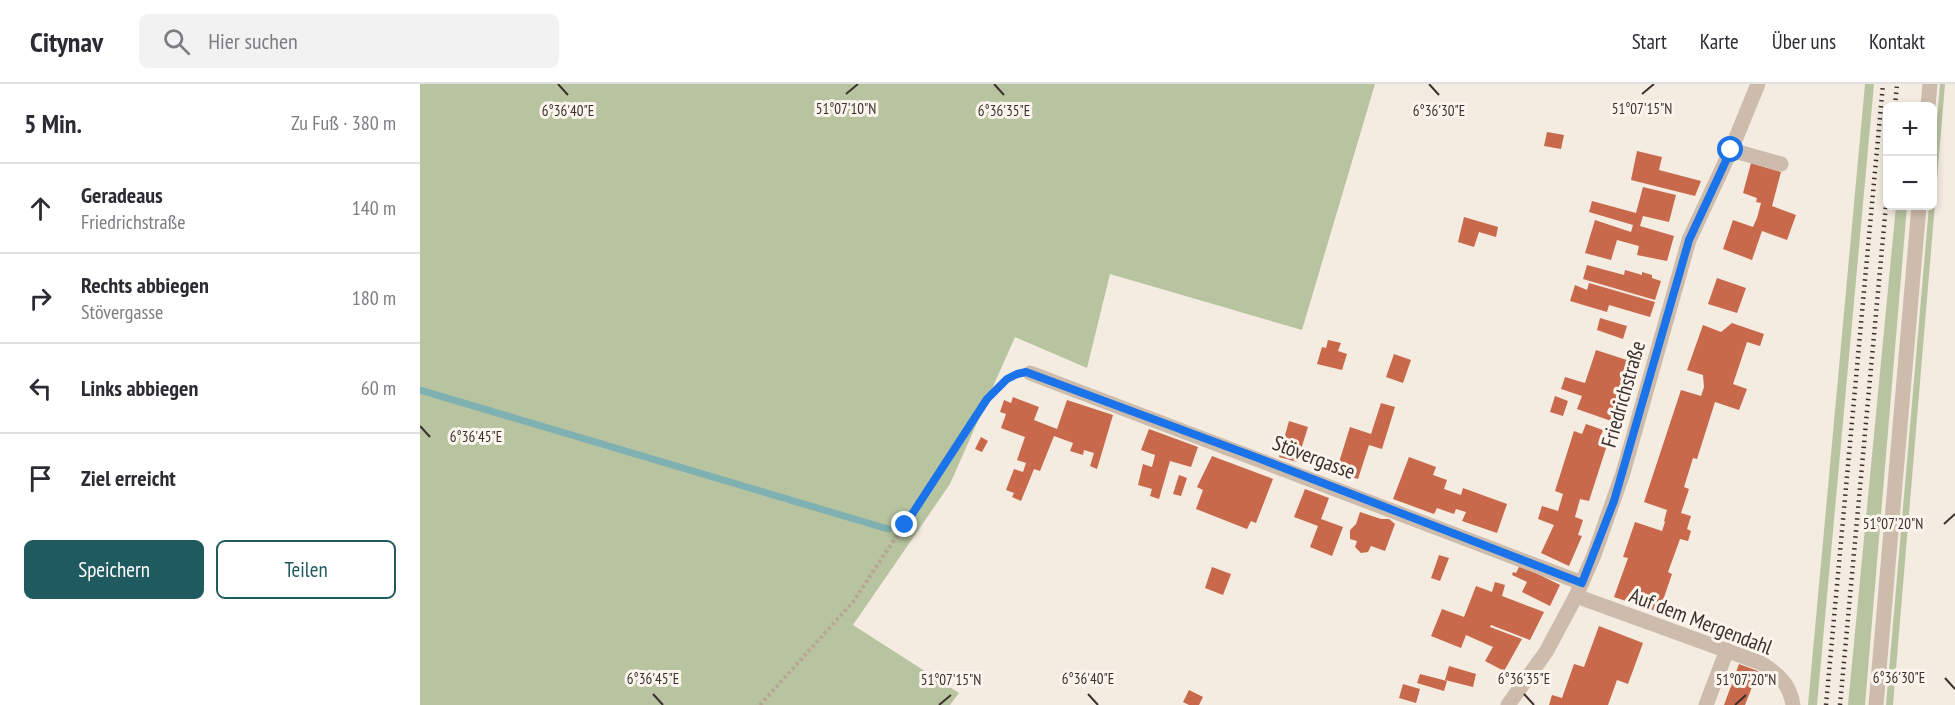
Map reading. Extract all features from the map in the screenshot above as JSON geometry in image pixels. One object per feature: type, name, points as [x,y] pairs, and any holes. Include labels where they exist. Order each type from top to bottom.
[{"type":"street","name":"Friedrichstraße","points":[[1508,705],[1546,652],[1579,589],[1614,501],[1689,240],[1731,150],[1758,84]]},
{"type":"street","points":[[1928,102],[1930,84]]},
{"type":"street","points":[[1731,150],[1781,164]]},
{"type":"street","points":[[1876,705],[1919,210]]},
{"type":"street","name":"Stövergasse","points":[[1030,373],[1579,589]]},
{"type":"street","name":"Auf dem Mergendahl","points":[[1579,589],[1761,663],[1779,675],[1791,693],[1793,705]]},
{"type":"street","points":[[1706,705],[1727,650]]},
{"type":"path","points":[[760,705],[849,608],[987,399],[1012,376],[1030,373]]},
{"type":"green space","points":[[420,84],[1375,84],[1302,330],[1110,274],[1087,368],[1015,337],[950,484],[853,625],[959,693],[950,705],[420,705]]},
{"type":"green space","points":[[1865,84],[1874,84],[1817,705],[1808,705]]},
{"type":"green space","points":[[1940,84],[1945,84],[1937,180],[1937,156]]},
{"type":"green space","points":[[1896,210],[1907,210],[1865,705],[1848,705]]},
{"type":"green space","points":[[1929,210],[1934,210],[1893,705],[1886,705]]},
{"type":"building","points":[[1547,132],[1564,135],[1561,149],[1544,146]]},
{"type":"building","points":[[1637,151],[1662,157],[1659,170],[1701,181],[1695,196],[1631,180]]},
{"type":"building","points":[[1751,163],[1781,172],[1772,206],[1796,215],[1787,240],[1762,231],[1752,260],[1723,249],[1733,220],[1753,227],[1757,218],[1761,203],[1756,202],[1757,198],[1743,193]]},
{"type":"building","points":[[1643,187],[1676,195],[1669,222],[1643,216],[1640,226],[1674,236],[1667,261],[1637,255],[1639,246],[1617,240],[1611,260],[1585,253],[1595,220],[1631,232],[1633,225],[1589,212],[1592,201],[1636,213]]},
{"type":"building","points":[[1464,217],[1498,227],[1496,237],[1479,232],[1474,247],[1458,242]]},
{"type":"building","points":[[1587,265],[1624,275],[1625,270],[1642,275],[1642,272],[1652,275],[1652,278],[1661,281],[1655,300],[1583,279]]},
{"type":"building","points":[[1717,278],[1746,288],[1737,313],[1708,304]]},
{"type":"building","points":[[1589,283],[1655,302],[1650,317],[1609,305],[1607,312],[1570,301],[1575,285],[1587,290]]},
{"type":"building","points":[[1600,318],[1627,326],[1623,339],[1597,330]]},
{"type":"building","points":[[1732,323],[1764,334],[1760,346],[1747,342],[1733,384],[1747,389],[1739,410],[1715,402],[1697,459],[1693,458],[1684,487],[1689,489],[1681,513],[1691,516],[1687,529],[1691,531],[1688,541],[1680,539],[1668,572],[1672,574],[1659,612],[1614,597],[1628,558],[1623,557],[1635,522],[1662,531],[1665,522],[1667,510],[1644,502],[1681,390],[1701,396],[1704,387],[1703,375],[1687,370],[1703,325],[1721,332]]},
{"type":"building","points":[[1328,340],[1341,343],[1338,351],[1347,354],[1342,370],[1317,364],[1322,347],[1326,348]]},
{"type":"building","points":[[1596,350],[1633,362],[1614,422],[1577,409],[1582,396],[1561,389],[1565,377],[1585,383]]},
{"type":"building","points":[[1394,354],[1411,360],[1403,383],[1386,377]]},
{"type":"building","points":[[1555,396],[1568,401],[1563,416],[1550,412]]},
{"type":"building","points":[[1013,397],[1039,407],[1034,420],[1057,429],[1067,400],[1113,415],[1097,469],[1090,466],[1094,453],[1084,450],[1083,455],[1070,451],[1073,443],[1054,436],[1040,471],[1034,469],[1021,501],[1012,497],[1014,493],[1006,490],[1014,469],[1023,472],[1026,463],[1017,460],[1025,437],[1001,428],[1006,414],[1000,412],[1004,400],[1011,403]]},
{"type":"building","points":[[1381,403],[1395,407],[1382,449],[1369,445],[1358,479],[1336,472],[1350,427],[1371,434]]},
{"type":"building","points":[[1289,421],[1308,427],[1297,462],[1279,457]]},
{"type":"building","points":[[1586,424],[1603,430],[1600,439],[1608,442],[1589,501],[1580,499],[1575,517],[1583,520],[1578,535],[1582,536],[1569,566],[1541,553],[1554,525],[1538,519],[1542,506],[1558,511],[1563,494],[1555,491],[1574,431],[1582,434]]},
{"type":"building","points":[[1149,429],[1198,447],[1191,467],[1170,461],[1159,499],[1150,496],[1152,489],[1138,485],[1143,464],[1152,467],[1155,455],[1141,450]]},
{"type":"building","points":[[981,437],[988,441],[982,452],[975,449]]},
{"type":"building","points":[[1212,456],[1273,479],[1256,523],[1251,521],[1247,529],[1196,509],[1203,490],[1197,487]]},
{"type":"building","points":[[1409,457],[1436,467],[1433,475],[1447,480],[1444,489],[1461,495],[1463,488],[1507,504],[1497,533],[1462,521],[1466,512],[1456,509],[1454,514],[1437,508],[1434,514],[1393,499]]},
{"type":"building","points":[[1179,475],[1187,478],[1181,496],[1173,494]]},
{"type":"building","points":[[1305,489],[1329,498],[1321,519],[1343,527],[1332,556],[1310,547],[1318,526],[1294,517]]},
{"type":"building","points":[[1360,512],[1381,519],[1389,519],[1395,524],[1385,551],[1371,546],[1368,552],[1361,553],[1355,547],[1357,541],[1350,539],[1350,530],[1356,524]]},
{"type":"building","points":[[1439,555],[1449,558],[1440,581],[1431,578]]},
{"type":"building","points":[[1520,565],[1560,585],[1550,606],[1522,592],[1527,582],[1512,575],[1513,572],[1516,573]]},
{"type":"building","points":[[1212,567],[1231,574],[1223,595],[1205,588]]},
{"type":"building","points":[[1495,582],[1505,585],[1502,596],[1544,612],[1530,640],[1491,625],[1490,627],[1522,639],[1504,671],[1485,661],[1493,647],[1466,635],[1461,648],[1431,636],[1442,609],[1464,617],[1476,586],[1492,592]]},
{"type":"building","points":[[1599,626],[1643,643],[1628,684],[1617,680],[1608,705],[1549,705],[1552,695],[1562,698],[1574,664],[1584,667]]},
{"type":"building","points":[[1739,664],[1758,671],[1754,682],[1745,705],[1724,705]]},
{"type":"building","points":[[1449,666],[1476,674],[1473,687],[1445,680]]},
{"type":"building","points":[[1420,674],[1447,681],[1444,691],[1417,683]]},
{"type":"building","points":[[1403,684],[1420,689],[1416,703],[1399,698]]},
{"type":"building","points":[[1189,690],[1203,697],[1199,705],[1189,705],[1183,702]]},
{"type":"waterway","points":[[420,390],[888,529]]},
{"type":"railway","points":[[1826,705],[1883,84]]},
{"type":"railway","points":[[1895,102],[1897,84]]},
{"type":"railway","points":[[1840,705],[1886,210]]},
{"type":"route","points":[[905,525],[987,399],[1007,379],[1026,372],[1258,458],[1582,583],[1623,473],[1689,240],[1731,150]]}]
